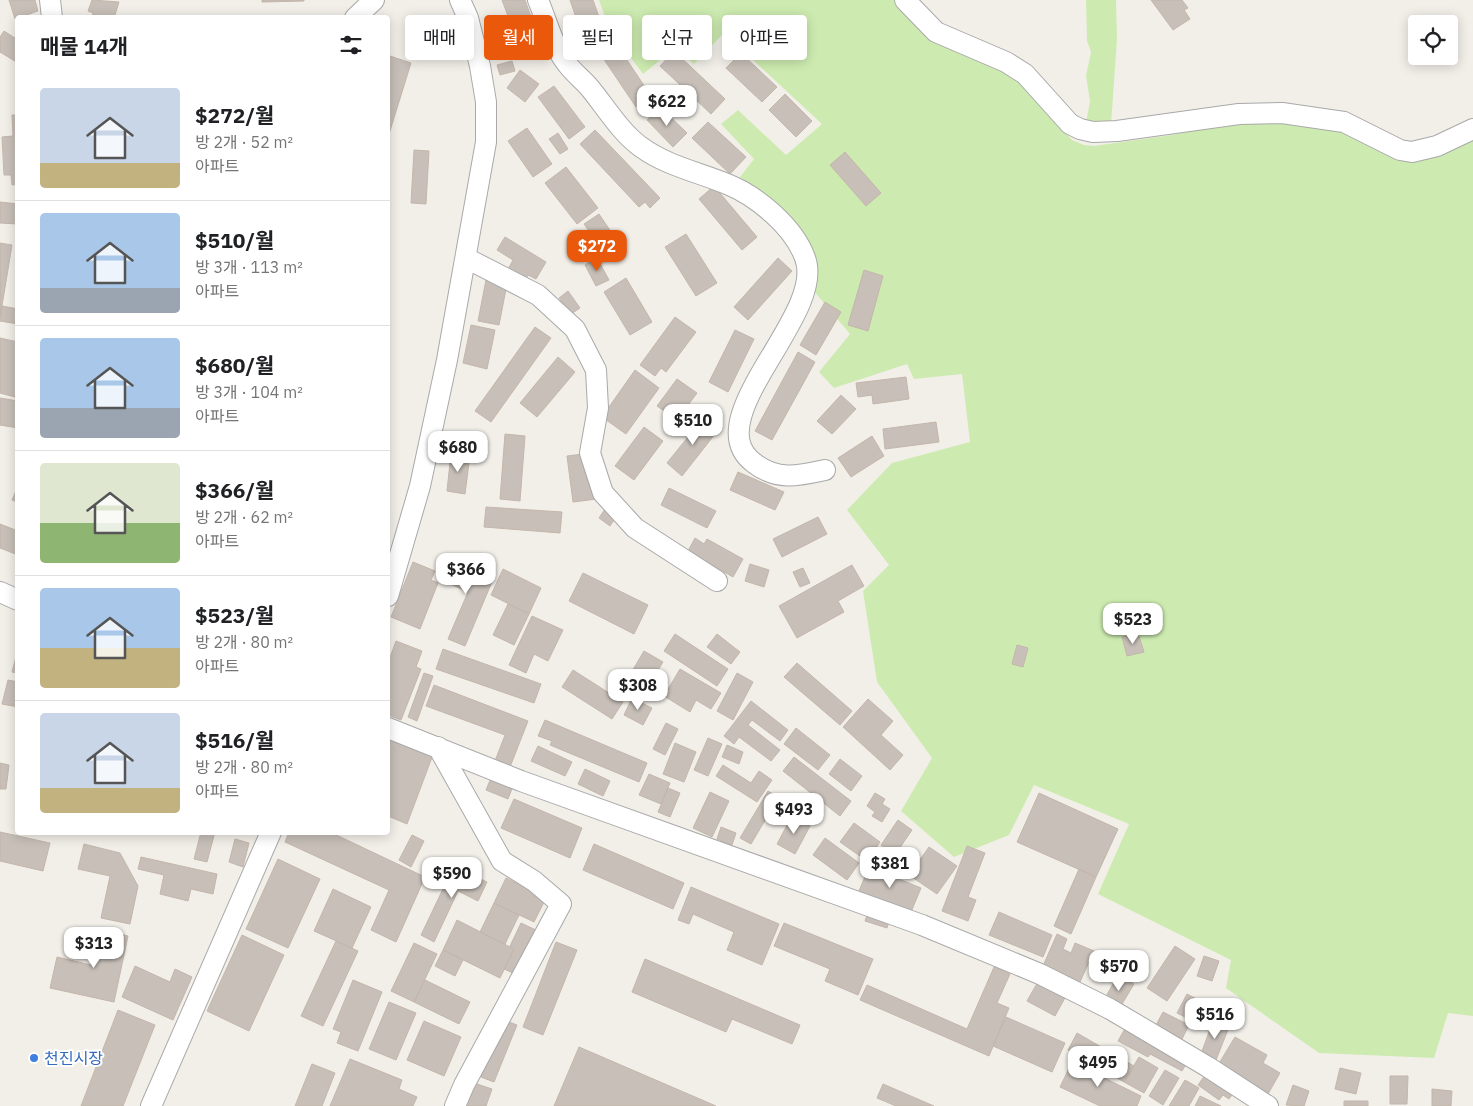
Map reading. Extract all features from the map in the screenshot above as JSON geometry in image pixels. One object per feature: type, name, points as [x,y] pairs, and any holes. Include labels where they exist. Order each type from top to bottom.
[{"type":"street","points":[[50,0],[52,15]]},
{"type":"street","points":[[358,15],[374,0]]},
{"type":"street","points":[[390,589],[420,486],[466,258],[486,142],[486,102],[480,66],[471,27],[460,0]]},
{"type":"street","points":[[538,0],[567,65],[588,85],[639,146],[677,167],[730,185],[767,209],[794,236],[806,259],[808,278],[797,308],[744,406],[739,430],[740,445],[747,458],[767,472],[777,476],[796,476],[825,470]]},
{"type":"street","points":[[905,0],[922,20],[936,32],[1006,62],[1025,74],[1070,124],[1093,132],[1117,131],[1239,114],[1282,113],[1344,122],[1400,150],[1412,152],[1437,146],[1473,129]]},
{"type":"street","points":[[466,258],[538,295],[575,329],[596,370],[598,408],[590,453],[603,493],[635,528],[717,581]]},
{"type":"street","points":[[0,592],[15,599]]},
{"type":"street","points":[[390,729],[521,781],[922,925],[1040,974],[1118,1014],[1268,1106]]},
{"type":"street","points":[[438,747],[502,861],[534,882],[561,904],[464,1085],[456,1106]]},
{"type":"street","points":[[151,1106],[270,835]]},
{"type":"green space","points":[[599,0],[894,0],[915,24],[1010,72],[1072,140],[1084,145],[1094,146],[1172,135],[1223,124],[1297,121],[1346,131],[1376,146],[1473,137],[1473,1016],[1448,1013],[1434,1058],[1319,1053],[1226,988],[1231,960],[1098,894],[1129,824],[1034,785],[1009,835],[954,857],[901,811],[932,758],[877,682],[863,591],[889,565],[847,510],[892,463],[970,442],[962,374],[914,379],[907,364],[834,388],[819,372],[850,334],[813,290],[786,213],[740,177],[754,159],[721,124],[738,110],[786,155],[822,124],[753,60],[807,60],[807,15],[722,15],[722,35],[712,45],[712,15],[642,15],[642,60],[660,60],[643,74],[632,59],[632,15],[604,15]]},
{"type":"green space","points":[[1086,0],[1116,0],[1117,39],[1111,125],[1086,123],[1090,101],[1086,76],[1091,52],[1087,41]]},
{"type":"green space","points":[[689,60],[698,60],[694,64]]},
{"type":"building","points":[[9,0],[35,0],[38,11],[26,15],[15,15],[15,19]]},
{"type":"building","points":[[92,0],[119,2],[115,15],[93,15],[93,13],[88,11]]},
{"type":"building","points":[[262,0],[304,0],[304,1],[262,2]]},
{"type":"building","points":[[502,0],[525,0],[530,15],[508,15]]},
{"type":"building","points":[[570,0],[593,0],[598,15],[575,15]]},
{"type":"building","points":[[1151,0],[1182,0],[1188,8],[1184,10],[1190,19],[1173,30]]},
{"type":"building","points":[[4,31],[15,38],[15,61],[0,52],[0,37]]},
{"type":"building","points":[[390,56],[411,63],[390,131]]},
{"type":"building","points":[[604,60],[627,60],[651,96],[636,107]]},
{"type":"building","points":[[666,60],[684,60],[725,99],[711,114],[660,66]]},
{"type":"building","points":[[734,60],[748,60],[777,87],[762,102],[726,68]]},
{"type":"building","points":[[512,61],[515,71],[500,75],[497,65]]},
{"type":"building","points":[[520,70],[539,84],[525,102],[507,88]]},
{"type":"building","points":[[554,86],[585,127],[569,139],[538,97]]},
{"type":"building","points":[[785,94],[812,121],[796,137],[769,110]]},
{"type":"building","points":[[660,107],[687,133],[673,147],[647,120]]},
{"type":"building","points":[[12,115],[15,115],[15,184],[12,185],[11,175],[4,175],[2,137],[13,136]]},
{"type":"building","points":[[708,122],[746,157],[730,174],[692,138]]},
{"type":"building","points":[[527,128],[552,164],[533,177],[508,141]]},
{"type":"building","points":[[595,130],[660,198],[650,208],[645,202],[639,207],[580,144]]},
{"type":"building","points":[[558,133],[568,149],[560,154],[549,139]]},
{"type":"building","points":[[414,150],[429,151],[426,204],[411,203]]},
{"type":"building","points":[[845,152],[881,193],[866,206],[830,165]]},
{"type":"building","points":[[566,167],[598,208],[577,224],[545,183]]},
{"type":"building","points":[[714,186],[757,237],[742,250],[699,199]]},
{"type":"building","points":[[0,202],[15,204],[15,224],[0,223]]},
{"type":"building","points":[[599,214],[616,239],[601,249],[584,224]]},
{"type":"building","points":[[686,234],[717,283],[696,296],[665,247]]},
{"type":"building","points":[[505,237],[546,262],[536,279],[528,275],[524,282],[507,271],[513,260],[497,250]]},
{"type":"building","points":[[0,243],[12,245],[0,318]]},
{"type":"building","points":[[597,258],[609,280],[596,286],[585,265]]},
{"type":"building","points":[[778,258],[792,271],[748,320],[734,307]]},
{"type":"building","points":[[864,270],[883,276],[868,331],[848,325]]},
{"type":"building","points":[[626,278],[652,322],[630,335],[604,292]]},
{"type":"building","points":[[486,280],[507,284],[499,325],[478,321]]},
{"type":"building","points":[[568,291],[580,308],[571,314],[559,298]]},
{"type":"building","points":[[825,302],[841,312],[816,355],[800,345]]},
{"type":"building","points":[[2,306],[15,308],[15,324],[0,321]]},
{"type":"building","points":[[675,317],[696,332],[666,372],[661,368],[655,376],[640,365]]},
{"type":"building","points":[[471,325],[495,330],[487,369],[463,363]]},
{"type":"building","points":[[535,327],[551,338],[491,422],[475,411]]},
{"type":"building","points":[[735,330],[754,339],[728,392],[709,382]]},
{"type":"building","points":[[0,338],[15,341],[15,397],[0,393]]},
{"type":"building","points":[[798,352],[815,362],[772,440],[755,431]]},
{"type":"building","points":[[558,357],[575,372],[537,417],[520,403]]},
{"type":"building","points":[[635,370],[659,388],[626,434],[602,417]]},
{"type":"building","points":[[906,377],[909,399],[873,404],[872,395],[858,397],[856,383]]},
{"type":"building","points":[[677,379],[697,393],[677,420],[657,406]]},
{"type":"building","points":[[841,395],[856,409],[832,434],[817,421]]},
{"type":"building","points":[[0,398],[15,400],[15,428],[0,425]]},
{"type":"building","points":[[704,417],[719,429],[682,476],[667,463]]},
{"type":"building","points":[[936,422],[939,442],[885,449],[883,429]]},
{"type":"building","points":[[644,427],[663,441],[634,480],[615,466]]},
{"type":"building","points":[[505,434],[525,436],[520,501],[500,499]]},
{"type":"building","points":[[872,436],[884,456],[851,477],[838,458]]},
{"type":"building","points":[[451,453],[470,455],[465,494],[447,491]]},
{"type":"building","points":[[583,454],[585,474],[593,473],[597,499],[573,502],[567,456]]},
{"type":"building","points":[[738,472],[784,492],[775,510],[730,490]]},
{"type":"building","points":[[669,488],[716,511],[707,528],[661,505]]},
{"type":"building","points":[[607,506],[618,514],[610,526],[599,518]]},
{"type":"building","points":[[486,507],[562,512],[560,533],[484,527]]},
{"type":"building","points":[[818,517],[827,534],[782,557],[773,539]]},
{"type":"building","points":[[0,524],[15,530],[15,554],[0,548]]},
{"type":"building","points":[[695,538],[704,544],[707,539],[743,559],[733,577],[688,551]]},
{"type":"building","points":[[447,556],[494,577],[465,646],[448,639],[468,592],[437,578]]},
{"type":"building","points":[[413,562],[435,571],[431,580],[438,583],[420,629],[391,617]]},
{"type":"building","points":[[750,564],[769,570],[764,587],[745,581]]},
{"type":"building","points":[[852,565],[864,586],[838,601],[844,612],[797,638],[779,606]]},
{"type":"building","points":[[803,568],[810,583],[800,587],[793,572]]},
{"type":"building","points":[[503,569],[541,588],[529,614],[491,595]]},
{"type":"building","points":[[583,573],[648,605],[634,634],[569,601]]},
{"type":"building","points":[[508,604],[529,614],[514,645],[493,635]]},
{"type":"building","points":[[532,616],[563,630],[548,661],[534,654],[526,673],[509,665]]},
{"type":"building","points":[[1138,633],[1144,652],[1127,656],[1122,637]]},
{"type":"building","points":[[675,634],[728,669],[717,686],[664,651]]},
{"type":"building","points":[[717,634],[740,652],[731,664],[707,647]]},
{"type":"building","points":[[396,641],[422,651],[416,667],[421,669],[401,720],[390,716],[390,658]]},
{"type":"building","points":[[1017,645],[1028,648],[1023,667],[1012,664]]},
{"type":"building","points":[[443,649],[541,684],[534,703],[436,669]]},
{"type":"building","points":[[644,651],[663,662],[642,696],[624,685]]},
{"type":"building","points":[[15,660],[15,672],[12,672]]},
{"type":"building","points":[[797,663],[852,711],[840,725],[784,677]]},
{"type":"building","points":[[680,669],[721,693],[711,709],[696,700],[690,712],[664,696]]},
{"type":"building","points":[[573,670],[623,702],[612,719],[562,687]]},
{"type":"building","points":[[424,673],[433,676],[417,721],[408,717]]},
{"type":"building","points":[[737,673],[753,682],[733,720],[717,711]]},
{"type":"building","points":[[8,680],[15,681],[15,706],[2,704]]},
{"type":"building","points":[[434,685],[528,721],[510,767],[495,761],[505,735],[426,706]]},
{"type":"building","points":[[632,698],[652,708],[643,725],[624,715]]},
{"type":"building","points":[[868,699],[893,721],[881,735],[903,755],[890,770],[843,727]]},
{"type":"building","points":[[751,701],[788,730],[780,741],[752,720],[748,725],[780,750],[771,761],[739,737],[734,744],[724,736]]},
{"type":"building","points":[[545,720],[647,763],[639,782],[550,745],[552,741],[538,736]]},
{"type":"building","points":[[666,723],[678,729],[665,755],[653,749]]},
{"type":"building","points":[[796,728],[830,755],[818,770],[784,744]]},
{"type":"building","points":[[390,735],[434,752],[407,824],[390,817]]},
{"type":"building","points":[[708,738],[722,744],[708,776],[694,770]]},
{"type":"building","points":[[675,743],[696,752],[684,782],[663,774]]},
{"type":"building","points":[[727,745],[743,752],[739,764],[722,757]]},
{"type":"building","points":[[538,746],[572,762],[565,776],[531,761]]},
{"type":"building","points":[[794,757],[851,801],[840,816],[783,771]]},
{"type":"building","points":[[840,759],[862,776],[851,791],[829,774]]},
{"type":"building","points":[[0,763],[9,765],[6,789],[0,789]]},
{"type":"building","points":[[723,765],[751,783],[759,771],[772,780],[757,802],[716,776]]},
{"type":"building","points":[[585,769],[610,781],[603,796],[578,784]]},
{"type":"building","points":[[649,774],[670,783],[661,804],[639,795]]},
{"type":"building","points":[[491,778],[513,786],[508,799],[486,790]]},
{"type":"building","points":[[668,788],[680,793],[670,817],[658,812]]},
{"type":"building","points":[[768,791],[789,804],[778,823],[767,817],[751,844],[740,838]]},
{"type":"building","points":[[710,792],[729,801],[712,837],[693,828]]},
{"type":"building","points":[[875,793],[885,799],[882,804],[890,809],[882,822],[872,816],[875,812],[867,806]]},
{"type":"building","points":[[1039,793],[1118,829],[1096,877],[1017,842]]},
{"type":"building","points":[[514,799],[582,828],[570,858],[501,828]]},
{"type":"building","points":[[792,816],[810,826],[795,854],[777,844]]},
{"type":"building","points":[[898,820],[912,830],[895,855],[881,845]]},
{"type":"building","points":[[854,823],[880,842],[867,861],[840,842]]},
{"type":"building","points":[[721,827],[736,833],[732,845],[717,839]]},
{"type":"building","points":[[0,832],[50,843],[43,871],[0,861]]},
{"type":"building","points":[[200,835],[214,835],[207,862],[194,859]]},
{"type":"building","points":[[288,835],[336,835],[425,877],[396,942],[371,930],[389,890],[285,842]]},
{"type":"building","points":[[412,835],[424,841],[411,867],[399,860]]},
{"type":"building","points":[[825,838],[859,863],[847,880],[813,855]]},
{"type":"building","points":[[235,839],[249,843],[243,867],[229,862]]},
{"type":"building","points":[[84,844],[120,853],[138,886],[130,924],[101,918],[110,876],[78,869]]},
{"type":"building","points":[[594,844],[684,883],[673,909],[583,870]]},
{"type":"building","points":[[967,846],[985,853],[968,897],[976,900],[968,921],[942,911]]},
{"type":"building","points":[[929,847],[957,866],[937,894],[909,875]]},
{"type":"building","points":[[141,857],[217,874],[213,894],[191,889],[188,901],[160,894],[164,875],[138,869]]},
{"type":"building","points":[[278,859],[320,879],[288,948],[246,929]]},
{"type":"building","points":[[454,866],[487,882],[478,901],[458,891],[434,942],[421,935]]},
{"type":"building","points":[[869,867],[921,888],[911,912],[859,891]]},
{"type":"building","points":[[1079,869],[1096,877],[1071,934],[1054,926]]},
{"type":"building","points":[[506,878],[546,898],[534,922],[494,903]]},
{"type":"building","points":[[691,887],[779,924],[762,965],[727,950],[734,932],[693,914],[689,924],[678,920]]},
{"type":"building","points":[[333,889],[371,907],[352,948],[314,931]]},
{"type":"building","points":[[494,903],[519,915],[505,944],[480,932]]},
{"type":"building","points":[[868,912],[890,919],[887,928],[865,921]]},
{"type":"building","points":[[999,912],[1052,935],[1043,957],[989,935]]},
{"type":"building","points":[[457,920],[514,949],[500,978],[443,950]]},
{"type":"building","points":[[521,923],[538,931],[517,975],[504,969],[514,949],[510,946]]},
{"type":"building","points":[[784,923],[873,959],[858,995],[825,981],[830,969],[774,946]]},
{"type":"building","points":[[99,929],[128,936],[114,1002],[50,988],[57,957],[91,965]]},
{"type":"building","points":[[1057,934],[1067,939],[1063,949],[1071,953],[1075,943],[1094,951],[1080,982],[1043,966]]},
{"type":"building","points":[[242,935],[284,955],[249,1031],[207,1011]]},
{"type":"building","points":[[336,941],[358,951],[323,1026],[301,1016]]},
{"type":"building","points":[[556,942],[577,950],[543,1035],[523,1027]]},
{"type":"building","points":[[414,943],[437,954],[414,1002],[391,991]]},
{"type":"building","points":[[1175,946],[1195,959],[1167,1001],[1147,988]]},
{"type":"building","points":[[443,950],[463,960],[455,976],[435,966]]},
{"type":"building","points":[[1204,956],[1219,961],[1212,981],[1197,976]]},
{"type":"building","points":[[645,959],[800,1025],[792,1044],[732,1019],[726,1032],[632,992]]},
{"type":"building","points":[[135,966],[170,982],[175,969],[192,977],[173,1020],[122,997]]},
{"type":"building","points":[[994,967],[1010,974],[997,1003],[1009,1008],[989,1056],[860,1000],[867,985],[967,1029]]},
{"type":"building","points":[[1118,975],[1134,984],[1119,1009],[1104,1000]]},
{"type":"building","points":[[353,980],[382,992],[358,1051],[337,1043],[341,1032],[333,1029]]},
{"type":"building","points":[[425,980],[470,1002],[459,1024],[414,1002]]},
{"type":"building","points":[[1039,980],[1066,996],[1055,1016],[1027,1001]]},
{"type":"building","points":[[1187,994],[1212,1007],[1203,1026],[1177,1013]]},
{"type":"building","points":[[389,1002],[416,1013],[396,1060],[369,1049]]},
{"type":"building","points":[[118,1010],[155,1025],[123,1106],[81,1106]]},
{"type":"building","points":[[1163,1012],[1189,1025],[1181,1041],[1155,1027]]},
{"type":"building","points":[[1006,1017],[1065,1043],[1052,1072],[993,1046]]},
{"type":"building","points":[[504,1020],[517,1025],[494,1082],[481,1077]]},
{"type":"building","points":[[424,1021],[461,1037],[444,1076],[407,1060]]},
{"type":"building","points":[[1213,1021],[1229,1027],[1216,1060],[1201,1054]]},
{"type":"building","points":[[1127,1025],[1189,1059],[1182,1071],[1150,1054],[1148,1057],[1118,1041]]},
{"type":"building","points":[[1077,1033],[1134,1066],[1124,1082],[1068,1050]]},
{"type":"building","points":[[1235,1037],[1267,1055],[1263,1063],[1280,1073],[1268,1094],[1218,1065]]},
{"type":"building","points":[[579,1047],[716,1106],[554,1106]]},
{"type":"building","points":[[1139,1057],[1158,1068],[1144,1093],[1124,1082]]},
{"type":"building","points":[[350,1059],[402,1080],[399,1089],[417,1097],[413,1106],[330,1106]]},
{"type":"building","points":[[1072,1062],[1141,1096],[1137,1106],[1100,1106],[1060,1087]]},
{"type":"building","points":[[312,1064],[335,1073],[322,1106],[295,1106]]},
{"type":"building","points":[[1340,1068],[1361,1073],[1356,1094],[1335,1089]]},
{"type":"building","points":[[1165,1070],[1179,1078],[1163,1105],[1149,1096]]},
{"type":"building","points":[[1208,1071],[1235,1091],[1229,1099],[1223,1095],[1219,1100],[1198,1085]]},
{"type":"building","points":[[1390,1076],[1408,1076],[1407,1104],[1390,1104]]},
{"type":"building","points":[[1185,1080],[1199,1088],[1189,1106],[1169,1106]]},
{"type":"building","points":[[474,1083],[492,1089],[486,1106],[465,1106]]},
{"type":"building","points":[[883,1084],[934,1106],[896,1106],[877,1098]]},
{"type":"building","points":[[1293,1085],[1309,1091],[1304,1106],[1286,1105]]},
{"type":"building","points":[[1432,1089],[1452,1091],[1451,1106],[1432,1106]]},
{"type":"building","points":[[1200,1096],[1221,1106],[1195,1106]]},
{"type":"building","points":[[1344,1101],[1368,1101],[1368,1106],[1344,1106]]},
{"type":"place","name":"천진시장","points":[[34,1058]]}]
